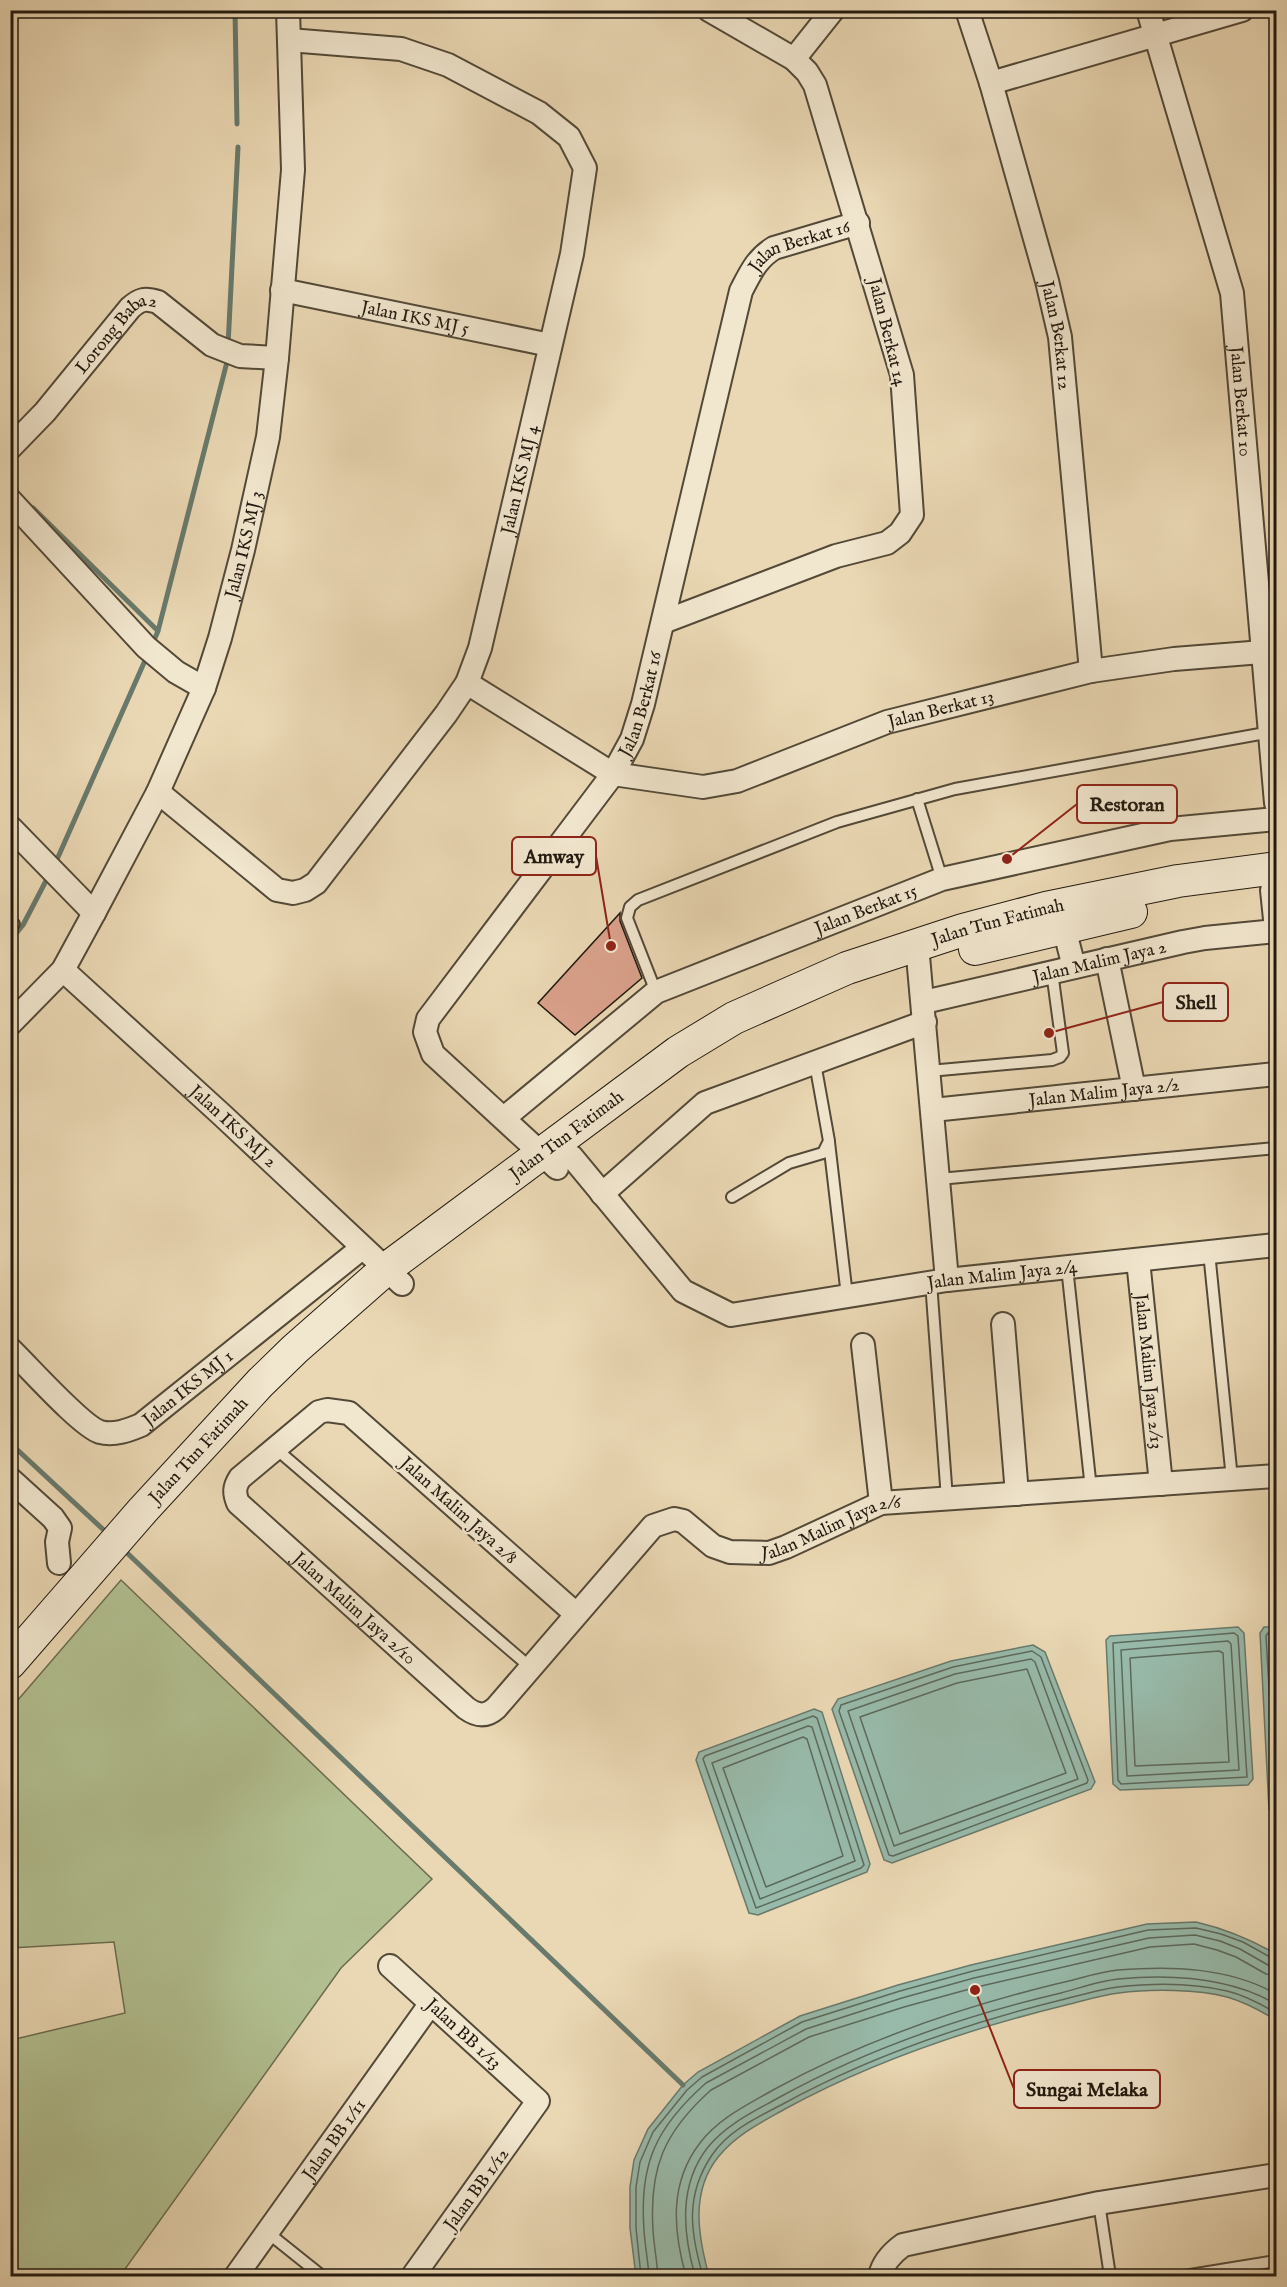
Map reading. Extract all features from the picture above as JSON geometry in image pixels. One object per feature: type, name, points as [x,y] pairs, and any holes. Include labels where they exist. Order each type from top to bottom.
[{"type":"main road","name":"Jalan Tun Fatimah","points":[[10,1663],[104,1566],[260,1383],[295,1349],[557,1160],[688,1070],[743,1038],[854,988],[919,956],[963,930],[1046,908],[1198,877],[1275,882]]},
{"type":"main road","name":"Jalan Tun Fatimah","points":[[919,956],[969,950],[1275,882]]},
{"type":"main road","name":"Jalan Tun Fatimah","points":[[10,1686],[104,1566]]},
{"type":"street","name":"Jalan IKS MJ 3","points":[[10,1024],[63,970],[158,792],[204,688],[231,595],[268,437],[277,358],[293,170],[288,10]]},
{"type":"street","name":"Jalan Berkat 14","points":[[663,622],[836,556],[887,543],[900,533],[912,515],[902,375],[814,85],[807,72],[794,59],[709,10]]},
{"type":"street","points":[[794,59],[833,10]]},
{"type":"street","name":"Jalan Berkat 12","points":[[967,10],[991,82],[1047,281],[1060,337],[1091,671]]},
{"type":"street","name":"Jalan Berkat 10","points":[[1148,10],[1232,293],[1270,652],[1276,803]]},
{"type":"street","points":[[991,82],[1242,10]]},
{"type":"street","name":"Jalan IKS MJ 4","points":[[158,792],[277,890],[293,893],[316,884],[340,855],[467,683],[480,648],[572,254],[585,168],[569,137],[539,113],[458,71],[401,49],[289,40]]},
{"type":"street","name":"Jalan Berkat 16","points":[[731,1316],[683,1291],[602,1194],[504,1118],[433,1054],[425,1032],[428,1019],[614,774],[632,739],[663,622],[741,291],[755,265],[763,255],[774,248],[858,224]]},
{"type":"street","name":"Jalan IKS MJ 5","points":[[282,290],[550,345]]},
{"type":"street","name":"Lorong Baba 2","points":[[10,448],[45,412],[139,300],[148,298],[158,302],[212,345],[240,356],[277,358]]},
{"type":"street","points":[[10,500],[146,647],[176,672],[204,688]]},
{"type":"street","name":"Jalan Berkat 13","points":[[614,774],[692,787],[722,785],[887,722],[1091,671],[1174,659],[1270,652]]},
{"type":"street","points":[[467,683],[614,774]]},
{"type":"street","name":"Jalan Berkat 15","points":[[504,1118],[656,992],[942,879],[1170,829],[1276,819]]},
{"type":"street","points":[[10,827],[94,913]]},
{"type":"street","points":[[1275,882],[1276,930]]},
{"type":"street","points":[[1063,970],[1064,928]]},
{"type":"street","name":"Jalan Malim Jaya 2","points":[[602,1194],[705,1103],[815,1063],[924,1012],[1107,959],[1205,938],[1276,930]]},
{"type":"street","points":[[919,956],[939,1179],[939,1281]]},
{"type":"street","points":[[1107,959],[1134,1089]]},
{"type":"street","name":"Jalan IKS MJ 2","points":[[63,970],[394,1276]]},
{"type":"street","name":"Jalan Malim Jaya 2/2","points":[[933,1110],[1276,1074]]},
{"type":"street","name":"Jalan Malim Jaya 2/4","points":[[731,1316],[939,1281],[1276,1245]]},
{"type":"street","name":"Jalan IKS MJ 1","points":[[10,1349],[80,1419],[100,1432],[124,1432],[141,1425],[362,1248]]},
{"type":"street","name":"Jalan Malim Jaya 2/13","points":[[1138,1260],[1161,1484]]},
{"type":"street","points":[[1002,1323],[1017,1494]]},
{"type":"street","points":[[863,1345],[881,1503]]},
{"type":"street","name":"Jalan Malim Jaya 2/8","points":[[276,1448],[319,1412],[327,1410],[349,1413],[576,1614]]},
{"type":"street","name":"Jalan Malim Jaya 2/10","points":[[276,1448],[240,1478],[234,1492],[238,1503],[466,1708],[475,1714],[482,1715]]},
{"type":"street","name":"Jalan Malim Jaya 2/6","points":[[482,1715],[496,1708],[653,1526],[666,1521],[674,1519],[683,1521],[713,1546],[730,1552],[769,1553],[881,1503],[1276,1476]]},
{"type":"street","points":[[10,1479],[53,1518],[60,1528],[57,1542],[59,1563]]},
{"type":"street","name":"Jalan BB 1/13","points":[[390,1966],[538,2101]]},
{"type":"street","name":"Jalan BB 1/11","points":[[236,2277],[431,2003]]},
{"type":"street","name":"Jalan BB 1/12","points":[[413,2277],[538,2101]]},
{"type":"street","points":[[880,2277],[890,2254],[903,2245],[1099,2203],[1276,2175]]},
{"type":"lane","points":[[656,992],[627,918],[630,907],[638,900],[837,822],[917,799],[955,789],[1274,732]]},
{"type":"lane","points":[[917,799],[942,879]]},
{"type":"lane","points":[[929,1071],[1052,1060],[1060,1057],[1063,1053],[1063,970]]},
{"type":"lane","points":[[815,1063],[829,1141],[847,1296]]},
{"type":"lane","points":[[732,1197],[789,1163],[823,1153],[829,1141]]},
{"type":"lane","points":[[939,1179],[1276,1148]]},
{"type":"lane","points":[[1209,1252],[1232,1479]]},
{"type":"lane","points":[[1067,1267],[1091,1489]]},
{"type":"lane","points":[[939,1281],[947,1499]]},
{"type":"lane","points":[[276,1448],[530,1667]]},
{"type":"lane","points":[[1099,2203],[1110,2277]]},
{"type":"lane","points":[[267,2232],[322,2277]]},
{"type":"lane","points":[[1184,2277],[1276,2260]]},
{"type":"green space","points":[[121,1580],[432,1879],[341,1968],[120,2276],[11,2276],[11,2040],[125,2013],[114,1942],[11,1948],[11,1708]]},
{"type":"water","points":[[1238,1627],[1244,1633],[1253,1779],[1248,1785],[1120,1790],[1113,1784],[1106,1640],[1110,1636]]},
{"type":"water","points":[[1264,1627],[1276,1627],[1276,1816],[1269,1810],[1260,1633]]},
{"type":"water","points":[[1033,1645],[1045,1652],[1095,1782],[1091,1789],[892,1863],[884,1860],[832,1709],[838,1699],[951,1661]]},
{"type":"water","points":[[814,1709],[822,1712],[870,1864],[867,1872],[758,1915],[749,1913],[696,1760],[699,1752]]},
{"type":"water","points":[[1196,1922],[1238,1935],[1276,1954],[1276,2020],[1246,2004],[1215,1994],[1159,1990],[1112,1994],[1029,2014],[887,2061],[818,2092],[768,2119],[742,2135],[719,2156],[710,2170],[700,2199],[700,2230],[709,2276],[636,2276],[630,2228],[630,2187],[634,2160],[648,2129],[683,2085],[698,2072],[800,2016],[898,1985],[971,1965],[1147,1924]]},
{"type":"building","points":[[620,913],[620,921],[642,978],[575,1035],[538,1003]]},
{"type":"waterway","points":[[235,10],[237,124]]},
{"type":"waterway","points":[[228,346],[238,147]]},
{"type":"waterway","points":[[152,645],[158,631],[228,358]]},
{"type":"waterway","points":[[33,508],[158,631]]},
{"type":"waterway","points":[[55,864],[147,656]]},
{"type":"waterway","points":[[10,941],[23,925],[49,875]]},
{"type":"waterway","points":[[10,1443],[108,1534]]},
{"type":"waterway","points":[[123,1549],[683,2085]]},
{"type":"place","name":"Restoran","points":[[1007,859]]},
{"type":"place","name":"Amway","points":[[611,946]]},
{"type":"place","name":"Shell","points":[[1049,1033]]},
{"type":"place","name":"Sungai Melaka","points":[[975,1990]]}]
